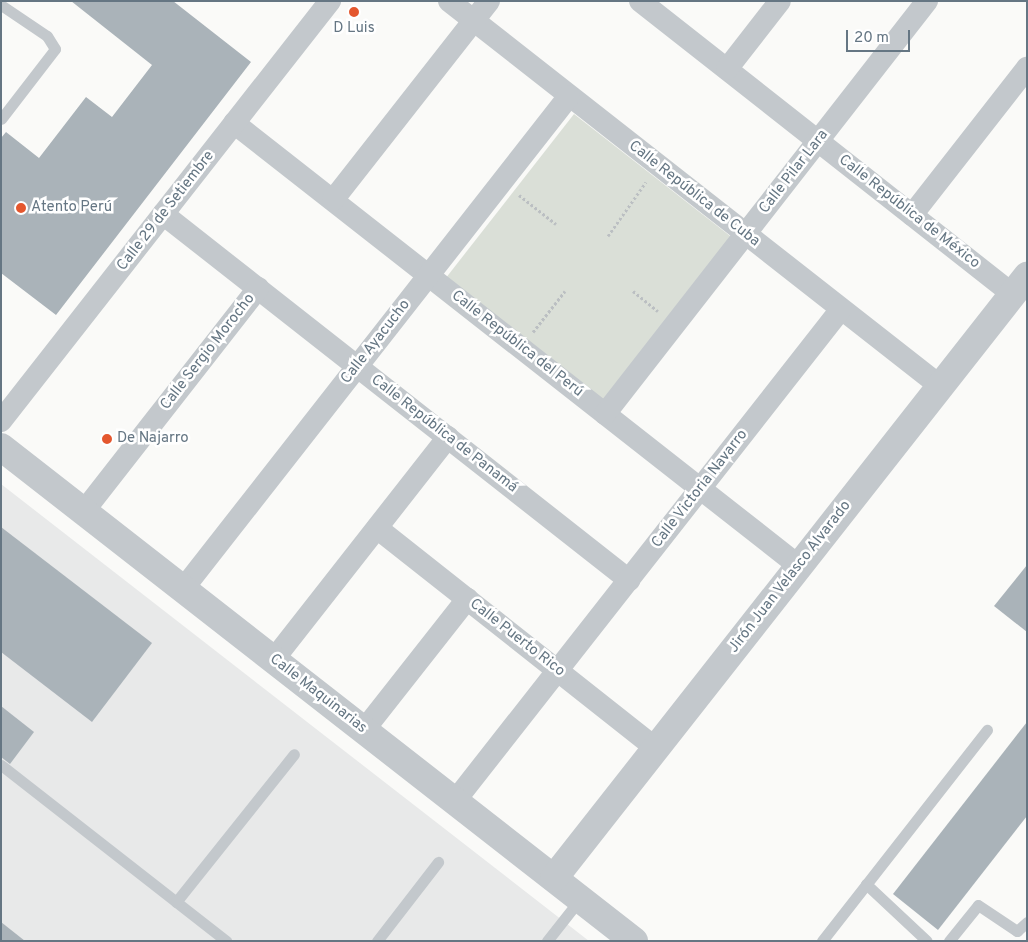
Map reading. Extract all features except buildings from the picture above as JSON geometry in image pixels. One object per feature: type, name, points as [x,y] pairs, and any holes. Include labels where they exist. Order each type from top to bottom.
[{"type":"street","name":"Calle 29 de Setiembre","points":[[1,421],[330,1]]},
{"type":"street","name":"Calle República de Cuba","points":[[449,1],[940,386]]},
{"type":"street","points":[[333,200],[489,1]]},
{"type":"street","name":"Calle República de México","points":[[640,1],[912,215],[1020,285]]},
{"type":"street","points":[[727,69],[780,1]]},
{"type":"street","name":"Calle Pilar Lara","points":[[605,414],[928,1]]},
{"type":"street","points":[[912,215],[1027,68]]},
{"type":"street","name":"Calle Ayacucho","points":[[183,588],[569,96]]},
{"type":"street","name":"Calle República del Perú","points":[[234,123],[799,566]]},
{"type":"street","name":"Calle República de Panamá","points":[[164,214],[629,580]]},
{"type":"street","name":"Jirón Juan Velasco Alvarado","points":[[554,878],[1020,285]]},
{"type":"street","name":"Calle Sergio Morocho","points":[[84,511],[258,288]]},
{"type":"street","name":"Calle Victoria Navarro","points":[[455,801],[841,309]]},
{"type":"street","points":[[274,659],[448,437]]},
{"type":"street","name":"Calle Maquinarias","points":[[1,446],[634,941]]},
{"type":"street","name":"Calle Puerto Rico","points":[[377,528],[656,748]]},
{"type":"street","points":[[364,730],[467,599]]},
{"type":"lane","points":[[1,5],[47,36],[55,49],[1,119]]},
{"type":"lane","points":[[822,941],[988,730]]},
{"type":"lane","points":[[176,902],[294,754]]},
{"type":"lane","points":[[1,765],[226,941]]},
{"type":"lane","points":[[377,941],[438,862]]},
{"type":"lane","points":[[866,884],[927,941]]},
{"type":"lane","points":[[547,941],[581,899]]},
{"type":"lane","points":[[949,941],[978,905],[1017,931],[1027,922]]},
{"type":"path","points":[[608,236],[658,165]]},
{"type":"path","points":[[503,181],[556,224]]},
{"type":"path","points":[[521,348],[565,291]]},
{"type":"path","points":[[633,291],[676,324]]},
{"type":"shaded area","points":[[574,114],[731,237],[601,403],[444,280]]},
{"type":"shaded area","points":[[1,484],[589,941],[1,941]]},
{"type":"place","name":"D Luis","points":[[354,12]]},
{"type":"place","name":"Atento Perú","points":[[21,208]]},
{"type":"place","name":"De Najarro","points":[[107,439]]}]
